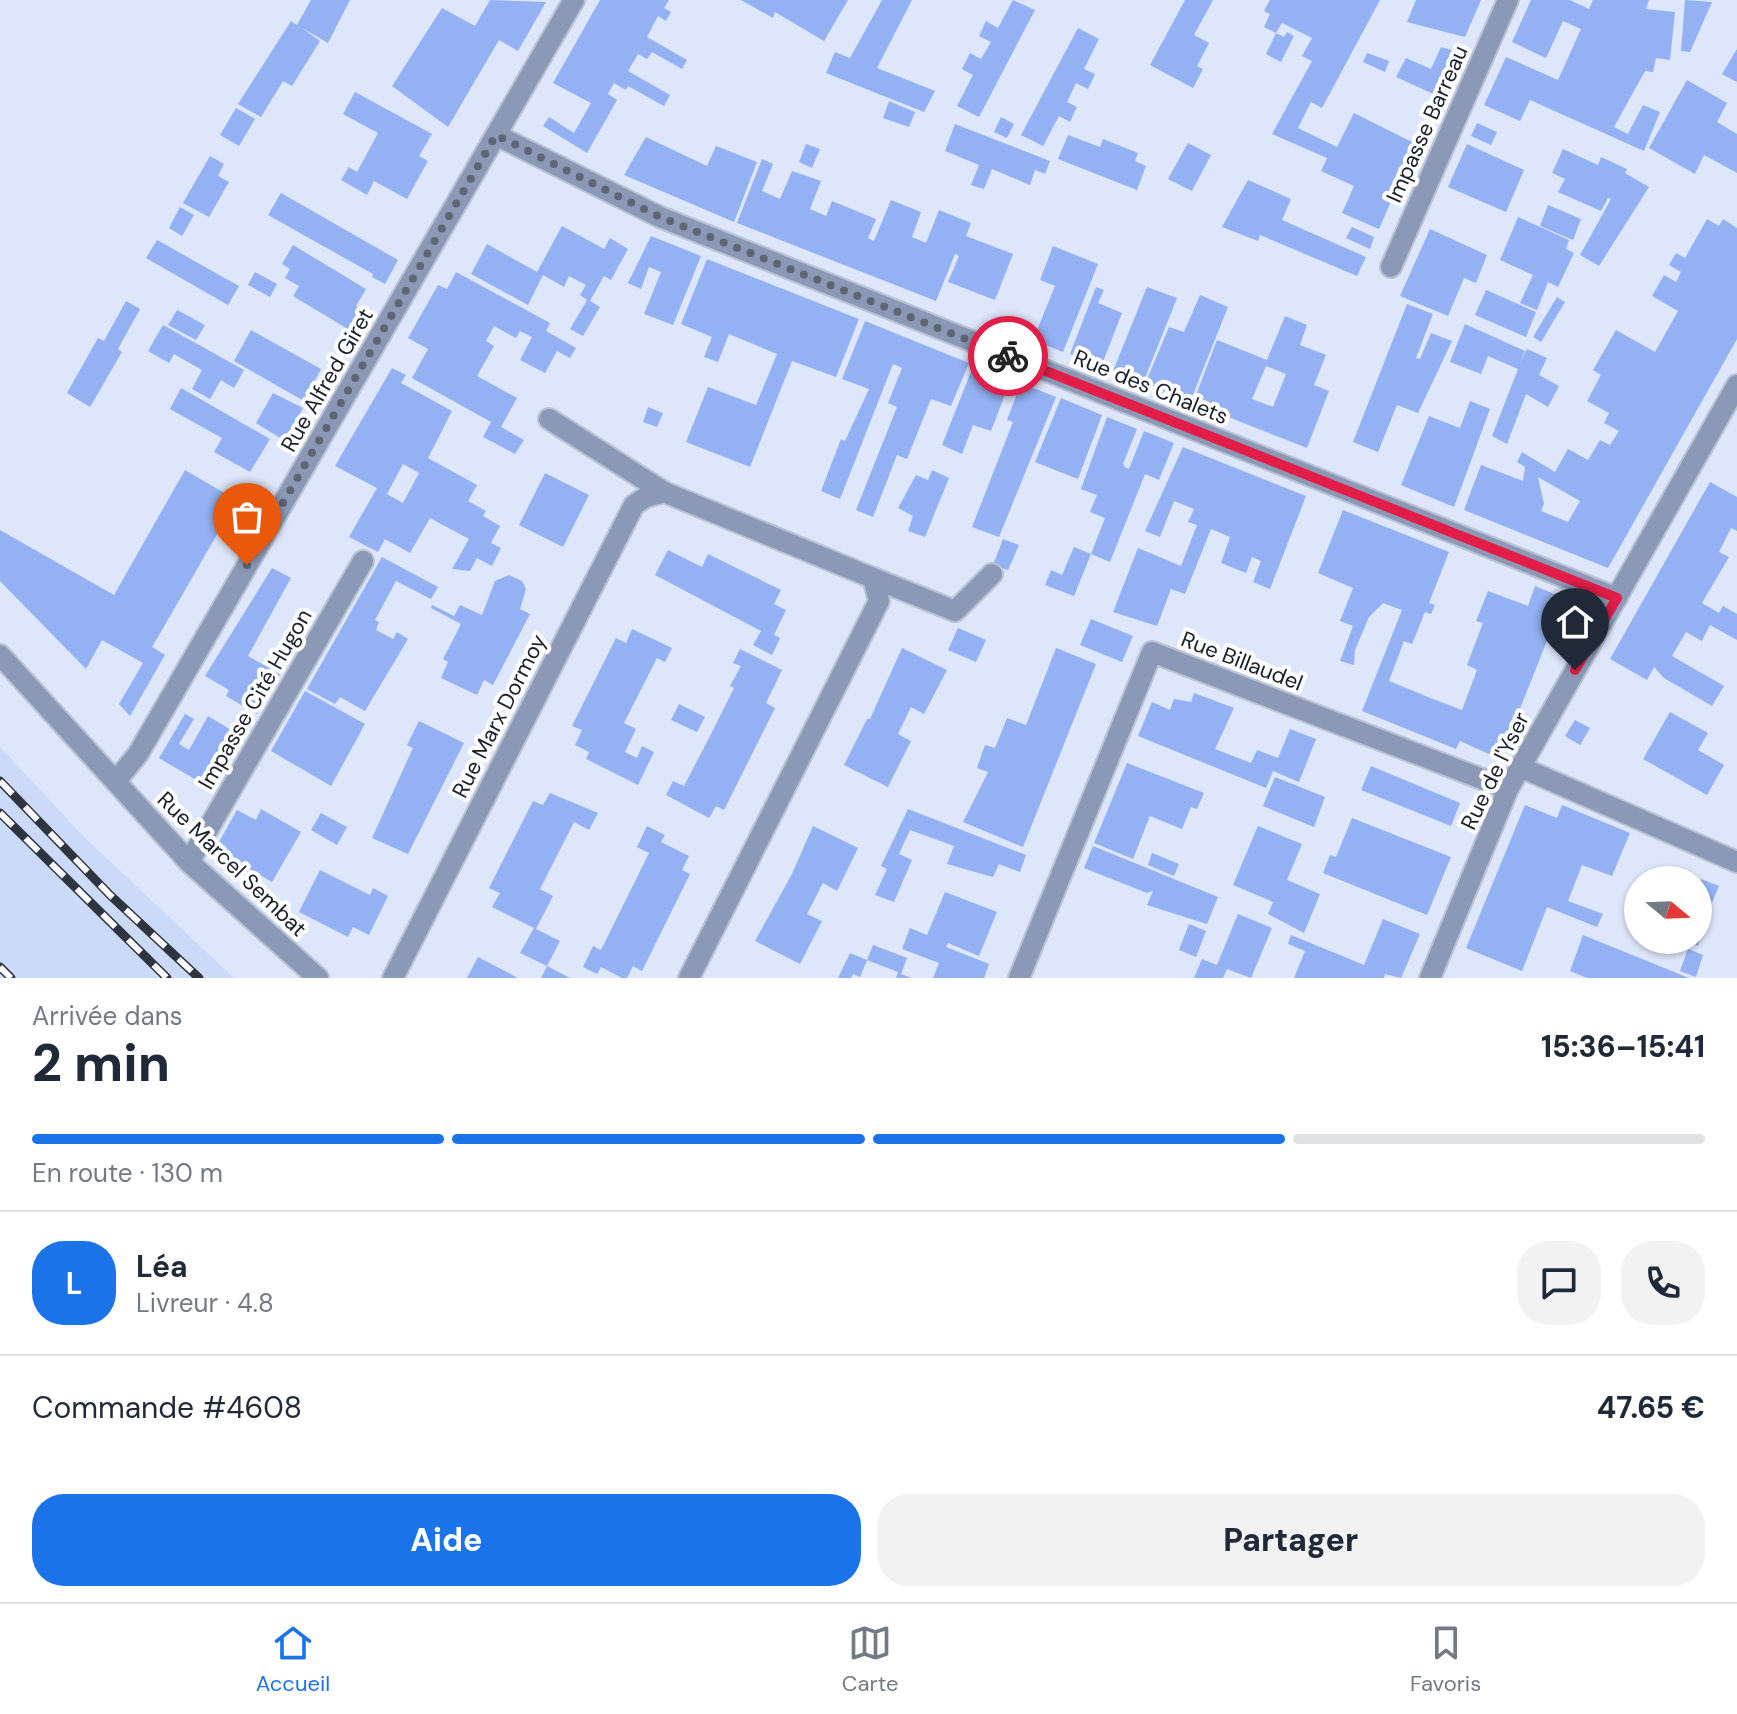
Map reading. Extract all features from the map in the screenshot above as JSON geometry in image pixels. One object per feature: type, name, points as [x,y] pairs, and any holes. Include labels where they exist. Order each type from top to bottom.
[{"type":"street","name":"Rue Alfred Giret","points":[[116,781],[138,754],[574,0]]},
{"type":"street","name":"Impasse Barreau","points":[[1391,267],[1508,0]]},
{"type":"street","name":"Rue des Chalets","points":[[496,135],[660,217],[1617,598]]},
{"type":"street","name":"Rue de l'Yser","points":[[1430,978],[1508,789],[1737,385]]},
{"type":"street","points":[[549,419],[664,492],[955,611],[992,574]]},
{"type":"street","name":"Rue Marx Dormoy","points":[[393,978],[634,505],[646,497],[664,492]]},
{"type":"street","name":"Impasse Cité Hugon","points":[[189,862],[363,561]]},
{"type":"street","points":[[689,978],[865,635],[879,601],[873,578]]},
{"type":"street","name":"Rue Billaudel","points":[[1019,978],[1152,652],[1508,789]]},
{"type":"street","name":"Rue Marcel Sembat","points":[[0,655],[189,862],[318,978]]},
{"type":"street","points":[[1520,767],[1737,862]]},
{"type":"shaded area","points":[[0,747],[84,837],[234,978],[0,978]]},
{"type":"building","points":[[311,0],[350,0],[328,43],[302,28],[320,41],[292,86],[283,81],[261,117],[238,104],[291,21],[297,25]]},
{"type":"building","points":[[490,0],[546,2],[518,51],[499,40],[448,127],[392,86],[442,8],[475,26]]},
{"type":"building","points":[[600,0],[669,0],[664,8],[671,12],[666,21],[658,16],[647,37],[687,60],[682,69],[652,52],[647,59],[638,54],[628,71],[670,95],[664,106],[628,86],[626,90],[614,83],[608,94],[617,100],[587,153],[543,126],[549,117],[574,133],[591,103],[553,83]]},
{"type":"building","points":[[741,0],[848,0],[824,41],[775,12],[773,18]]},
{"type":"building","points":[[882,0],[912,0],[877,68],[935,91],[924,112],[826,73],[835,52],[850,58]]},
{"type":"building","points":[[1013,0],[1035,10],[979,117],[957,106],[973,75],[962,69],[970,53],[981,59],[991,42],[979,36],[986,21],[998,28]]},
{"type":"building","points":[[1185,0],[1213,0],[1194,35],[1209,43],[1197,66],[1203,69],[1193,88],[1150,65]]},
{"type":"building","points":[[1270,0],[1380,0],[1322,108],[1311,102],[1298,128],[1337,147],[1354,113],[1416,144],[1379,229],[1342,213],[1354,186],[1321,171],[1327,158],[1272,134],[1312,61],[1302,56],[1312,38],[1282,23],[1276,33],[1264,27],[1270,14],[1264,11]]},
{"type":"building","points":[[1416,0],[1481,0],[1465,37],[1407,22]]},
{"type":"building","points":[[1531,0],[1570,0],[1589,9],[1593,0],[1649,0],[1646,9],[1675,12],[1670,60],[1656,58],[1653,72],[1645,71],[1614,127],[1628,134],[1643,105],[1660,112],[1644,151],[1530,100],[1520,121],[1484,105],[1506,57],[1558,80],[1581,29],[1563,21],[1546,58],[1512,42]]},
{"type":"building","points":[[1685,0],[1712,2],[1690,52],[1681,51]]},
{"type":"building","points":[[1078,28],[1099,39],[1084,69],[1095,74],[1088,89],[1076,83],[1067,102],[1077,107],[1070,122],[1059,116],[1043,146],[1021,135]]},
{"type":"building","points":[[1287,32],[1294,36],[1281,62],[1266,54],[1276,33],[1284,37]]},
{"type":"building","points":[[1441,47],[1458,52],[1438,96],[1396,77],[1406,58],[1431,69]]},
{"type":"building","points":[[1737,49],[1737,82],[1722,74]]},
{"type":"building","points":[[1367,53],[1389,61],[1385,72],[1363,62]]},
{"type":"building","points":[[1687,80],[1727,103],[1717,122],[1737,134],[1737,173],[1704,155],[1695,174],[1649,148]]},
{"type":"building","points":[[355,92],[432,134],[419,156],[428,161],[407,199],[374,181],[367,195],[341,180],[349,167],[357,172],[378,133],[343,114]]},
{"type":"building","points":[[889,101],[915,112],[909,127],[883,118]]},
{"type":"building","points":[[236,108],[255,119],[239,146],[220,135]]},
{"type":"building","points":[[1001,117],[1014,124],[1007,138],[994,132]]},
{"type":"building","points":[[1477,123],[1497,132],[1491,145],[1471,136]]},
{"type":"building","points":[[955,124],[1050,161],[1045,174],[1035,170],[1030,185],[992,169],[984,189],[971,185],[979,165],[945,151]]},
{"type":"building","points":[[1068,135],[1100,147],[1103,139],[1138,153],[1135,161],[1146,166],[1137,190],[1058,159]]},
{"type":"building","points":[[646,137],[707,166],[716,146],[757,162],[734,222],[624,175]]},
{"type":"building","points":[[1188,143],[1211,155],[1192,191],[1168,179]]},
{"type":"building","points":[[806,144],[820,149],[812,168],[799,162]]},
{"type":"building","points":[[1467,144],[1524,170],[1506,212],[1448,187]]},
{"type":"building","points":[[1563,149],[1598,165],[1601,157],[1627,169],[1625,173],[1649,187],[1599,266],[1580,255],[1611,199],[1608,198],[1601,211],[1558,192],[1565,179],[1552,173]]},
{"type":"building","points":[[210,156],[224,164],[218,176],[229,182],[209,217],[183,203]]},
{"type":"building","points":[[762,159],[773,164],[762,191],[780,199],[792,171],[821,181],[810,209],[826,216],[832,201],[876,219],[868,238],[874,241],[891,200],[921,212],[912,237],[926,243],[939,210],[971,223],[966,236],[1013,254],[995,300],[948,282],[959,256],[955,254],[936,301],[737,223]]},
{"type":"building","points":[[1248,180],[1291,199],[1282,220],[1366,257],[1357,276],[1260,235],[1258,241],[1222,227]]},
{"type":"building","points":[[281,193],[398,260],[385,284],[372,277],[373,274],[268,215]]},
{"type":"building","points":[[1548,205],[1581,219],[1573,240],[1540,226]]},
{"type":"building","points":[[180,207],[194,215],[182,236],[169,228]]},
{"type":"building","points":[[1518,217],[1569,240],[1566,249],[1574,253],[1558,287],[1548,282],[1537,310],[1520,303],[1533,275],[1500,260]]},
{"type":"building","points":[[1707,219],[1719,226],[1723,219],[1737,228],[1737,339],[1608,568],[1464,510],[1481,465],[1523,481],[1525,467],[1517,462],[1522,452],[1555,472],[1568,449],[1588,460],[1600,440],[1610,445],[1619,431],[1604,423],[1609,413],[1587,401],[1601,375],[1593,370],[1616,330],[1655,352],[1678,311],[1652,296],[1664,275],[1676,282],[1681,272],[1669,265],[1676,253],[1685,258]],"holes":[[[1538,477],[1580,501],[1568,522],[1541,511],[1544,504]]]},
{"type":"building","points":[[562,226],[604,249],[610,238],[628,249],[611,280],[604,276],[590,301],[600,307],[583,336],[570,329],[587,300],[580,295],[586,285],[569,276],[564,287],[543,275],[528,305],[471,274],[487,244],[537,272]]},
{"type":"building","points":[[1352,227],[1374,237],[1370,249],[1346,238]]},
{"type":"building","points":[[1430,229],[1487,255],[1476,283],[1464,278],[1448,316],[1400,296]]},
{"type":"building","points":[[651,236],[701,256],[673,325],[644,314],[661,272],[649,267],[641,289],[628,283]]},
{"type":"building","points":[[157,240],[239,286],[228,305],[146,258]]},
{"type":"building","points":[[293,245],[366,289],[356,306],[368,313],[356,334],[293,296],[299,286],[285,278],[290,269],[282,264]]},
{"type":"building","points":[[1053,246],[1098,264],[1063,352],[1033,340],[1055,286],[1040,280]]},
{"type":"building","points":[[707,259],[859,319],[836,377],[792,361],[750,467],[686,442],[708,387],[756,405],[777,354],[729,334],[718,362],[704,357],[712,337],[681,324]]},
{"type":"building","points":[[255,272],[277,284],[270,297],[248,285]]},
{"type":"building","points":[[456,272],[550,323],[546,331],[576,348],[570,358],[557,351],[545,373],[520,360],[532,337],[520,331],[516,338],[494,326],[486,341],[494,346],[477,376],[517,398],[501,427],[524,440],[515,454],[483,437],[491,422],[412,378],[428,349],[408,338],[438,285],[447,289]]},
{"type":"building","points":[[1096,287],[1104,290],[1098,303],[1122,313],[1101,367],[1070,354]]},
{"type":"building","points":[[1147,287],[1177,298],[1143,383],[1113,371]]},
{"type":"building","points":[[1486,290],[1536,312],[1526,337],[1475,315]]},
{"type":"building","points":[[1200,295],[1228,307],[1190,402],[1145,384],[1169,327],[1184,332]]},
{"type":"building","points":[[1557,297],[1565,302],[1541,342],[1533,337]]},
{"type":"building","points":[[126,301],[140,309],[118,349],[122,352],[90,407],[67,393],[98,338],[104,341]]},
{"type":"building","points":[[1407,304],[1433,314],[1416,358],[1420,359],[1431,333],[1452,341],[1418,413],[1397,405],[1378,452],[1353,442]]},
{"type":"building","points":[[177,310],[205,325],[196,340],[168,325]]},
{"type":"building","points":[[1285,316],[1307,325],[1300,345],[1326,355],[1314,385],[1329,391],[1307,448],[1193,403],[1217,340],[1267,360]],"holes":[[[1266,366],[1286,374],[1273,407],[1252,399]]]},
{"type":"building","points":[[865,321],[969,363],[951,406],[931,399],[907,459],[897,455],[873,517],[856,510],[897,407],[888,403],[902,368],[893,364],[840,499],[821,491],[841,439],[845,441],[869,389],[842,379]]},
{"type":"building","points":[[1465,324],[1525,351],[1520,364],[1527,349],[1547,358],[1539,375],[1559,386],[1548,407],[1526,394],[1507,444],[1492,436],[1518,369],[1488,356],[1481,374],[1450,362]]},
{"type":"building","points":[[163,325],[244,370],[234,388],[221,380],[210,399],[192,389],[202,370],[174,354],[169,363],[148,351]]},
{"type":"building","points":[[251,330],[321,369],[304,401],[234,361]]},
{"type":"building","points":[[974,364],[1011,379],[991,431],[973,425],[962,454],[942,445]]},
{"type":"building","points":[[392,368],[406,375],[401,383],[452,411],[428,458],[477,485],[468,501],[486,511],[483,516],[500,526],[491,543],[501,548],[492,566],[477,558],[470,571],[452,569],[469,539],[430,518],[410,553],[385,539],[378,552],[349,537],[377,488],[335,466]],"holes":[[[403,464],[419,473],[403,503],[387,494]]]},
{"type":"building","points":[[1021,383],[1056,397],[999,537],[972,527],[1013,422],[1007,420]]},
{"type":"building","points":[[181,388],[270,439],[250,472],[214,452],[222,438],[170,409]]},
{"type":"building","points":[[273,393],[303,408],[285,441],[256,423]]},
{"type":"building","points":[[1061,398],[1102,415],[1078,479],[1035,462]]},
{"type":"building","points":[[1470,401],[1490,409],[1454,507],[1401,485],[1429,416],[1460,428]]},
{"type":"building","points":[[648,407],[663,413],[657,427],[643,422]]},
{"type":"building","points":[[1107,417],[1137,429],[1123,464],[1129,469],[1144,431],[1174,443],[1159,480],[1145,474],[1110,562],[1091,554],[1105,518],[1090,512],[1097,495],[1081,489]]},
{"type":"building","points":[[1183,447],[1306,496],[1270,589],[1253,582],[1261,561],[1252,557],[1246,573],[1221,563],[1230,537],[1211,529],[1185,594],[1171,589],[1157,626],[1113,612],[1138,548],[1181,566],[1197,525],[1188,522],[1194,509],[1174,501],[1160,537],[1145,531]]},
{"type":"building","points":[[185,470],[250,508],[232,538],[219,531],[152,647],[165,655],[130,716],[119,704],[143,663],[102,640],[86,669],[0,581],[0,530],[114,595]]},
{"type":"building","points":[[932,470],[949,478],[925,537],[908,531],[913,516],[898,508],[916,475],[928,480]]},
{"type":"building","points":[[545,473],[589,495],[563,547],[519,525]]},
{"type":"building","points":[[1710,482],[1737,497],[1737,531],[1731,528],[1719,552],[1729,557],[1702,603],[1719,613],[1723,606],[1737,614],[1737,640],[1710,625],[1702,641],[1686,632],[1672,656],[1724,686],[1712,706],[1664,678],[1654,667],[1647,680],[1610,659]]},
{"type":"building","points":[[1343,510],[1449,552],[1429,603],[1435,605],[1431,614],[1425,612],[1412,644],[1404,641],[1389,681],[1433,699],[1462,710],[1477,670],[1467,665],[1483,623],[1476,621],[1488,591],[1528,606],[1535,586],[1564,598],[1500,759],[1460,741],[1456,749],[1362,711],[1402,610],[1383,603],[1369,617],[1355,650],[1354,665],[1340,661],[1353,626],[1340,621],[1353,588],[1318,573]]},
{"type":"building","points":[[1003,539],[1019,545],[1008,570],[993,565]]},
{"type":"building","points":[[1074,547],[1091,554],[1074,596],[1045,585],[1051,570],[1062,575]]},
{"type":"building","points":[[668,550],[702,567],[708,554],[781,590],[774,604],[786,610],[774,635],[780,638],[772,655],[753,645],[761,631],[655,575]]},
{"type":"building","points":[[382,557],[438,587],[431,599],[396,581],[375,620],[379,622],[376,630],[393,639],[397,632],[408,639],[365,711],[340,697],[335,704],[307,689]]},
{"type":"building","points":[[272,568],[291,578],[248,656],[280,674],[257,714],[226,696],[229,690],[205,676]]},
{"type":"building","points":[[509,575],[522,581],[526,589],[520,609],[530,614],[493,685],[484,680],[477,695],[441,678],[448,662],[443,659],[461,624],[431,608],[432,605],[454,616],[460,605],[482,615],[495,581]]},
{"type":"building","points":[[1091,619],[1133,636],[1122,662],[1080,645]]},
{"type":"building","points":[[958,628],[986,640],[976,662],[948,650]]},
{"type":"building","points":[[632,629],[672,648],[665,662],[657,658],[624,723],[636,729],[625,752],[637,758],[642,746],[654,752],[638,785],[586,759],[589,752],[575,745],[582,730],[572,726],[616,638],[626,643]]},
{"type":"building","points":[[902,648],[947,670],[924,714],[911,707],[898,734],[911,741],[888,787],[844,765],[867,719],[870,719]]},
{"type":"building","points":[[1056,648],[1096,664],[1023,847],[963,822],[988,772],[977,768],[985,745],[995,748],[1007,718],[1026,725]]},
{"type":"building","points":[[740,649],[782,670],[766,703],[775,708],[724,810],[716,806],[709,818],[666,795],[673,781],[684,786],[709,738],[734,688],[730,686],[741,666],[733,663]]},
{"type":"building","points":[[305,691],[365,724],[331,786],[271,751]]},
{"type":"building","points":[[1194,693],[1234,708],[1215,749],[1251,763],[1257,750],[1278,758],[1290,729],[1316,739],[1299,782],[1273,771],[1266,788],[1138,736],[1152,702],[1170,710],[1174,699],[1191,702]]},
{"type":"building","points":[[679,704],[705,717],[697,732],[671,720]]},
{"type":"building","points":[[1670,712],[1708,733],[1698,750],[1724,765],[1707,795],[1643,759]]},
{"type":"building","points":[[185,714],[194,719],[179,744],[189,750],[208,716],[243,737],[213,790],[159,758]]},
{"type":"building","points":[[1575,720],[1590,728],[1580,745],[1565,736]]},
{"type":"building","points":[[419,721],[464,743],[408,854],[372,838],[413,748],[407,745]]},
{"type":"building","points":[[1127,763],[1204,793],[1197,809],[1191,807],[1182,829],[1150,816],[1133,859],[1094,843]]},
{"type":"building","points":[[1371,766],[1460,803],[1451,826],[1361,790]]},
{"type":"building","points":[[1275,777],[1325,797],[1314,827],[1263,806]]},
{"type":"building","points":[[550,793],[598,813],[589,830],[574,822],[540,889],[553,896],[536,929],[560,941],[547,966],[520,953],[534,928],[492,907],[500,893],[489,888],[533,801],[543,805]]},
{"type":"building","points":[[1525,805],[1557,818],[1562,805],[1630,833],[1612,876],[1582,865],[1568,901],[1603,914],[1597,927],[1547,907],[1522,971],[1466,948]]},
{"type":"building","points":[[261,809],[301,832],[272,882],[215,849],[237,810],[256,820]]},
{"type":"building","points":[[908,809],[1026,855],[1020,872],[999,864],[993,877],[947,864],[954,846],[910,830],[899,854],[912,860],[894,902],[875,895],[887,869],[881,866]]},
{"type":"building","points":[[321,813],[347,827],[337,845],[311,830]]},
{"type":"building","points":[[1352,818],[1451,857],[1427,915],[1323,873],[1330,855],[1336,857]]},
{"type":"building","points":[[647,826],[665,835],[661,842],[689,856],[682,870],[690,874],[642,971],[633,966],[627,978],[622,978],[601,967],[597,974],[583,967],[593,946],[601,950],[649,853],[637,847]]},
{"type":"building","points":[[813,826],[858,848],[837,891],[823,883],[807,914],[822,921],[800,964],[755,941],[792,874]]},
{"type":"building","points":[[1258,826],[1302,844],[1287,880],[1320,894],[1304,933],[1268,914],[1273,902],[1233,885]]},
{"type":"building","points":[[1093,846],[1218,897],[1207,924],[1147,905],[1153,891],[1147,893],[1084,868]]},
{"type":"building","points":[[1152,853],[1179,864],[1174,876],[1148,865]]},
{"type":"building","points":[[320,870],[370,895],[373,888],[388,896],[369,935],[353,927],[348,937],[299,912]]},
{"type":"building","points":[[1712,883],[1719,886],[1712,903]]},
{"type":"building","points":[[945,892],[997,912],[979,956],[948,943],[946,947],[989,964],[984,978],[933,978],[939,963],[902,949],[910,928],[927,935]]},
{"type":"building","points":[[1238,914],[1272,928],[1251,978],[1227,969],[1223,978],[1194,978],[1202,959],[1217,965]]},
{"type":"building","points":[[1383,919],[1420,934],[1401,978],[1385,974],[1384,978],[1294,978],[1305,951],[1288,944],[1291,935],[1364,965]]},
{"type":"building","points":[[1189,924],[1206,931],[1196,957],[1179,950]]},
{"type":"building","points":[[1583,935],[1689,978],[1587,978],[1570,971]]},
{"type":"building","points":[[873,945],[907,958],[901,974],[911,978],[896,978],[898,972],[867,960]]},
{"type":"building","points":[[850,953],[867,960],[860,977],[853,974],[851,978],[838,978]]},
{"type":"building","points":[[1686,954],[1703,955],[1696,977],[1680,971]]},
{"type":"building","points":[[478,957],[518,978],[467,978]]},
{"type":"building","points":[[547,966],[570,978],[541,978]]},
{"type":"railway","points":[[0,781],[110,895],[199,978]]},
{"type":"railway","points":[[0,813],[167,978]]},
{"type":"railway","points":[[0,967],[11,978]]},
{"type":"way so far","points":[[247,565],[496,135],[660,217],[1008,356]]},
{"type":"route","points":[[1008,356],[1617,598],[1575,670]]}]
